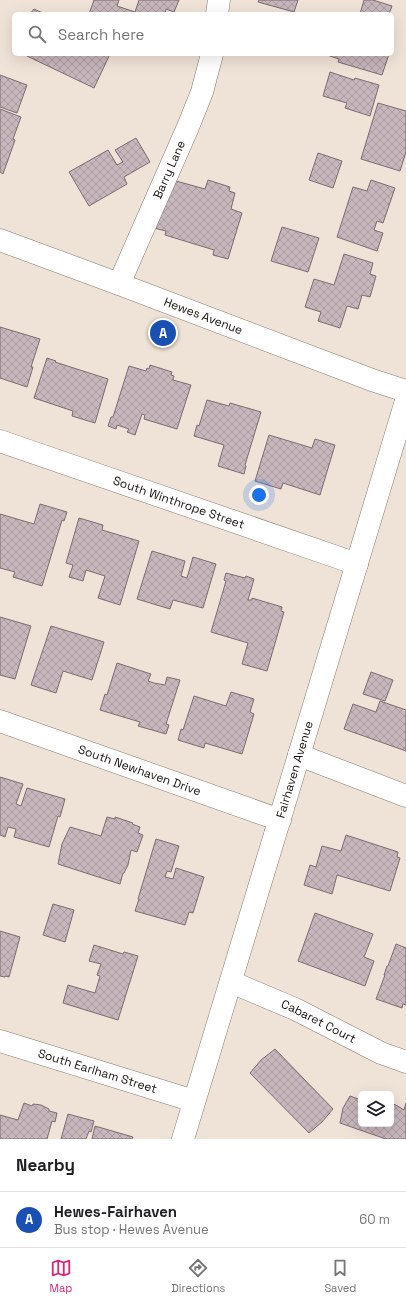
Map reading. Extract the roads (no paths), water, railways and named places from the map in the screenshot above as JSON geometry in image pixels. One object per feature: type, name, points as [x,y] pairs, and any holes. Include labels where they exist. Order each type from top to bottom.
[{"type":"street","points":[[217,12],[219,0]]},
{"type":"street","name":"Barry Lane","points":[[119,284],[188,127],[202,92],[211,56]]},
{"type":"street","name":"Hewes Avenue","points":[[0,240],[372,380],[406,391]]},
{"type":"street","name":"Fairhaven Avenue","points":[[186,1138],[194,1101],[406,401]]},
{"type":"street","name":"South Winthrope Street","points":[[0,441],[357,564]]},
{"type":"street","name":"South Newhaven Drive","points":[[0,721],[280,820]]},
{"type":"street","points":[[299,755],[406,796]]},
{"type":"street","name":"Cabaret Court","points":[[230,982],[294,1009],[381,1053],[406,1062]]},
{"type":"street","name":"South Earlham Street","points":[[0,1041],[194,1101]]},
{"type":"place","name":"Hewes-Fairhaven","points":[[163,333]]}]
